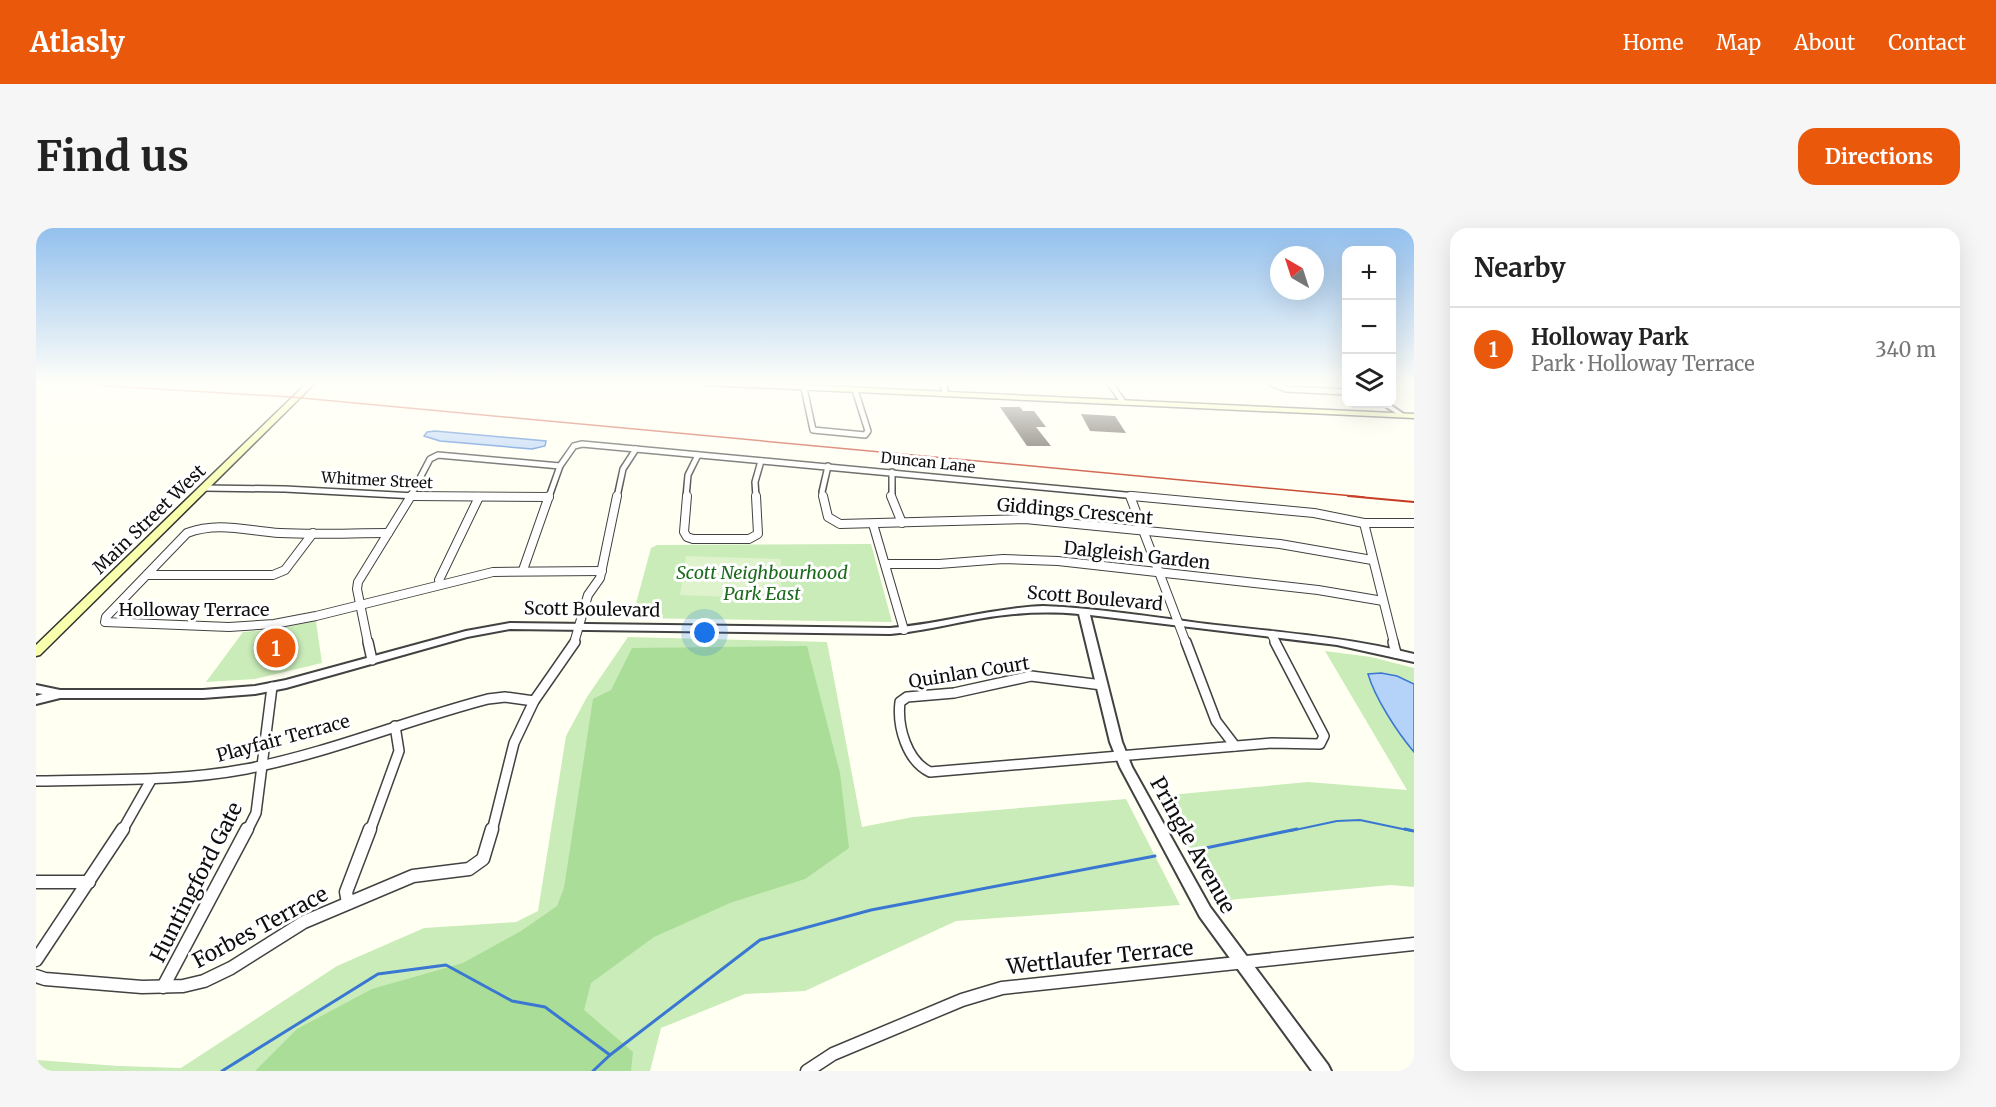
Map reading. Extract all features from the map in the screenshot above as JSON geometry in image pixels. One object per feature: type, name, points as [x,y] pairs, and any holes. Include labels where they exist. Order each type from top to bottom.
[{"type":"main road","name":"Main Street West","points":[[36,652],[271,422]]},
{"type":"street","points":[[811,422],[813,430],[865,435],[868,431],[865,422]]},
{"type":"street","name":"Duncan Lane","points":[[523,570],[560,466],[573,448],[580,444],[1314,513],[1364,523],[1414,523]]},
{"type":"street","name":"Forbes Terrace","points":[[36,976],[56,980],[164,987],[195,984],[213,977],[293,928],[348,903],[413,876],[464,870],[475,866],[483,859],[514,743],[534,701],[573,646],[588,595],[602,571],[623,470],[636,449]]},
{"type":"street","points":[[372,660],[360,605],[358,582],[411,496],[428,462],[438,455],[560,466]]},
{"type":"street","points":[[698,455],[688,474],[684,532],[687,537],[693,539],[745,540],[758,534],[755,479],[761,461]]},
{"type":"street","name":"Giddings Crescent","points":[[828,466],[822,492],[830,520],[840,524],[1014,519],[1280,544],[1372,560]]},
{"type":"street","points":[[892,472],[891,495],[902,523]]},
{"type":"street","name":"Whitmer Street","points":[[204,488],[285,489],[411,496],[549,496]]},
{"type":"street","points":[[1130,495],[1216,721],[1235,746]]},
{"type":"street","points":[[441,584],[439,580],[479,497]]},
{"type":"street","points":[[1364,523],[1396,653]]},
{"type":"street","points":[[873,524],[904,630]]},
{"type":"street","name":"Holloway Terrace","points":[[388,533],[274,532],[235,528],[195,530],[187,533],[104,620],[107,624],[249,626],[289,622],[493,572],[602,571]]},
{"type":"street","points":[[147,575],[273,575],[285,570],[313,533]]},
{"type":"street","name":"Dalgleish Garden","points":[[886,564],[1024,559],[1324,590],[1383,602]]},
{"type":"street","name":"Scott Boulevard","points":[[36,689],[60,694],[219,693],[272,687],[489,629],[519,626],[808,632],[904,630],[1008,611],[1037,609],[1084,612],[1346,644],[1414,658]]},
{"type":"street","name":"Pringle Avenue","points":[[1084,612],[1121,756],[1190,887],[1209,918],[1322,1071]]},
{"type":"street","name":"Quinlan Court","points":[[1102,685],[1031,676],[954,693],[907,698],[900,702],[899,710],[913,761],[919,768],[930,772],[1272,743],[1320,744],[1324,739],[1272,635]]},
{"type":"street","name":"Huntingford Gate","points":[[164,987],[256,813],[272,687]]},
{"type":"street","name":"Scott Boulevard","points":[[36,700],[60,694]]},
{"type":"street","name":"Playfair Terrace","points":[[36,781],[151,780],[216,775],[263,766],[488,699],[505,697],[534,701]]},
{"type":"street","points":[[348,903],[346,892],[396,763],[399,751],[395,726]]},
{"type":"street","points":[[36,960],[114,845],[151,780]]},
{"type":"street","points":[[36,882],[89,882]]},
{"type":"street","name":"Wettlaufer Terrace","points":[[807,1071],[833,1054],[984,992],[1002,988],[1414,944]]},
{"type":"green space","name":"Scott Neighbourhood Park East","points":[[871,544],[892,622],[632,618],[651,548],[657,545]]},
{"type":"green space","points":[[686,556],[781,559],[781,599],[680,595]]},
{"type":"green space","points":[[316,621],[322,663],[255,679],[206,682],[243,632],[277,629]]},
{"type":"green space","points":[[628,637],[827,642],[862,827],[913,817],[1126,799],[1180,905],[956,921],[805,991],[745,994],[661,1028],[650,1071],[36,1071],[36,1060],[181,1068],[337,966],[424,928],[516,922],[538,911],[566,736],[587,697]]},
{"type":"green space","points":[[807,646],[840,773],[849,848],[805,879],[730,903],[654,937],[591,983],[584,1010],[633,1052],[631,1071],[255,1071],[297,1029],[372,989],[463,963],[521,931],[557,906],[564,888],[593,699],[611,690],[632,648]]},
{"type":"green space","points":[[1325,651],[1371,657],[1414,668],[1414,887],[1391,885],[1217,901],[1159,796],[1308,782],[1407,790]]},
{"type":"water","points":[[427,432],[546,441],[545,446],[532,449],[440,441],[424,436]]},
{"type":"water","points":[[1381,673],[1397,676],[1414,684],[1414,752],[1387,714],[1368,674]]},
{"type":"building","points":[[1011,422],[1043,422],[1046,427],[1036,427],[1051,446],[1027,446]]},
{"type":"building","points":[[1085,422],[1119,422],[1126,433],[1090,431]]},
{"type":"waterway","points":[[1290,831],[1337,821],[1360,820],[1412,831]]},
{"type":"waterway","points":[[1196,850],[1297,829]]},
{"type":"waterway","points":[[1405,829],[1414,831]]},
{"type":"waterway","points":[[610,1055],[760,940],[871,910],[1155,856]]},
{"type":"waterway","points":[[222,1071],[378,974],[446,965],[512,1001],[545,1007],[610,1055]]},
{"type":"waterway","points":[[593,1071],[610,1055]]},
{"type":"railway","points":[[563,422],[1364,497]]},
{"type":"railway","points":[[1348,496],[1414,502]]},
{"type":"place","name":"Holloway Park","points":[[276,648]]}]
